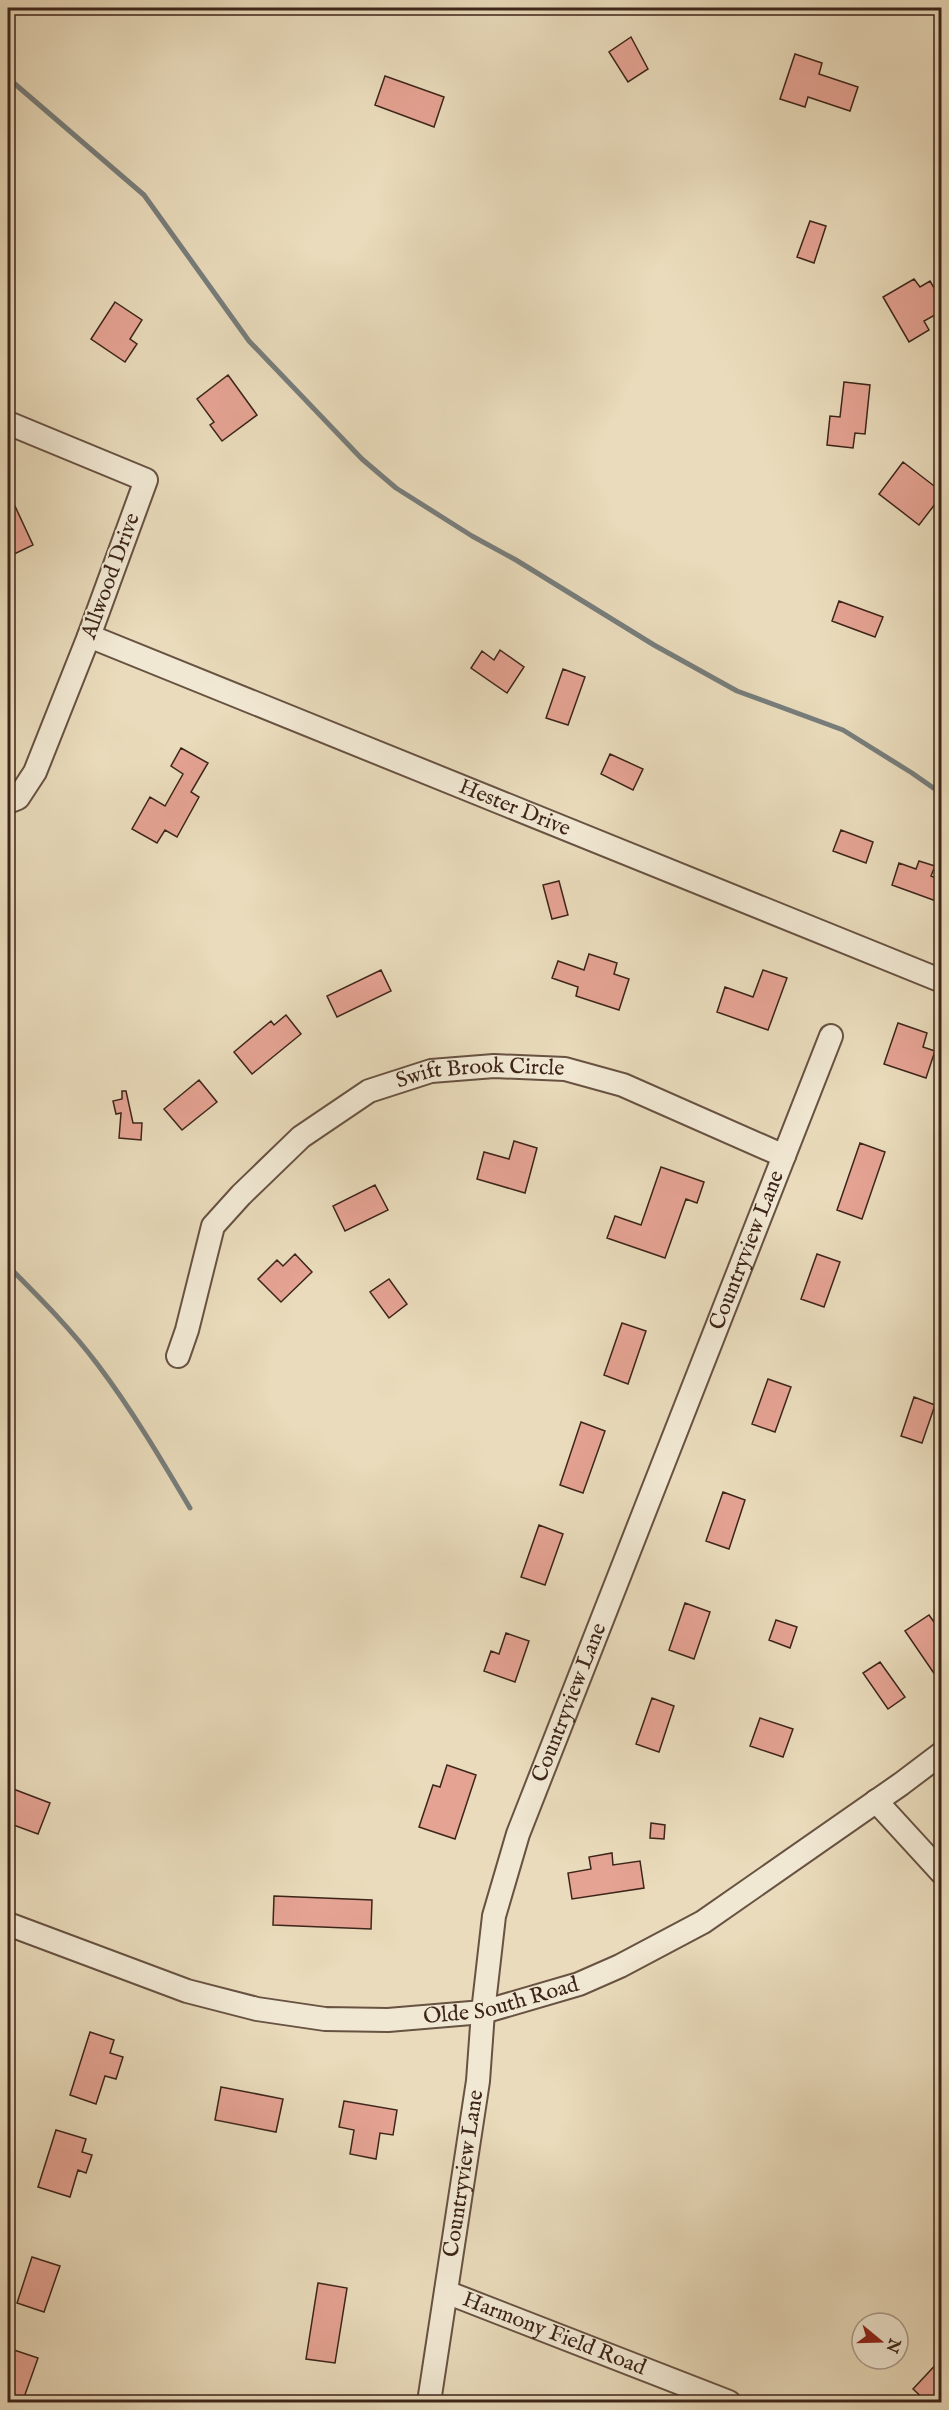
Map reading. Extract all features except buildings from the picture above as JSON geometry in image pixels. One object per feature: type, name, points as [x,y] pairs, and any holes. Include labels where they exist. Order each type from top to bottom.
[{"type":"street","name":"Allwood Drive","points":[[8,423],[146,480],[89,636],[35,772],[18,798],[8,802]]},
{"type":"street","name":"Hester Drive","points":[[89,636],[942,981]]},
{"type":"street","name":"Countryview Lane","points":[[429,2403],[478,2081],[494,1916],[518,1834],[831,1036]]},
{"type":"street","name":"Swift Brook Circle","points":[[178,1356],[187,1330],[213,1226],[241,1195],[301,1137],[369,1091],[431,1071],[494,1066],[565,1070],[623,1085],[784,1156]]},
{"type":"street","name":"Olde South Road","points":[[8,1926],[187,1991],[257,2009],[325,2019],[377,2020],[483,2012],[579,1984],[620,1966],[703,1922],[942,1753]]},
{"type":"street","points":[[876,1801],[942,1873]]},
{"type":"street","name":"Harmony Field Road","points":[[446,2292],[729,2403]]},
{"type":"waterway","points":[[8,78],[144,195],[249,341],[362,459],[396,488],[654,645],[737,691],[843,730],[942,794]]},
{"type":"waterway","points":[[8,1266],[66,1326],[111,1382],[190,1508]]}]
